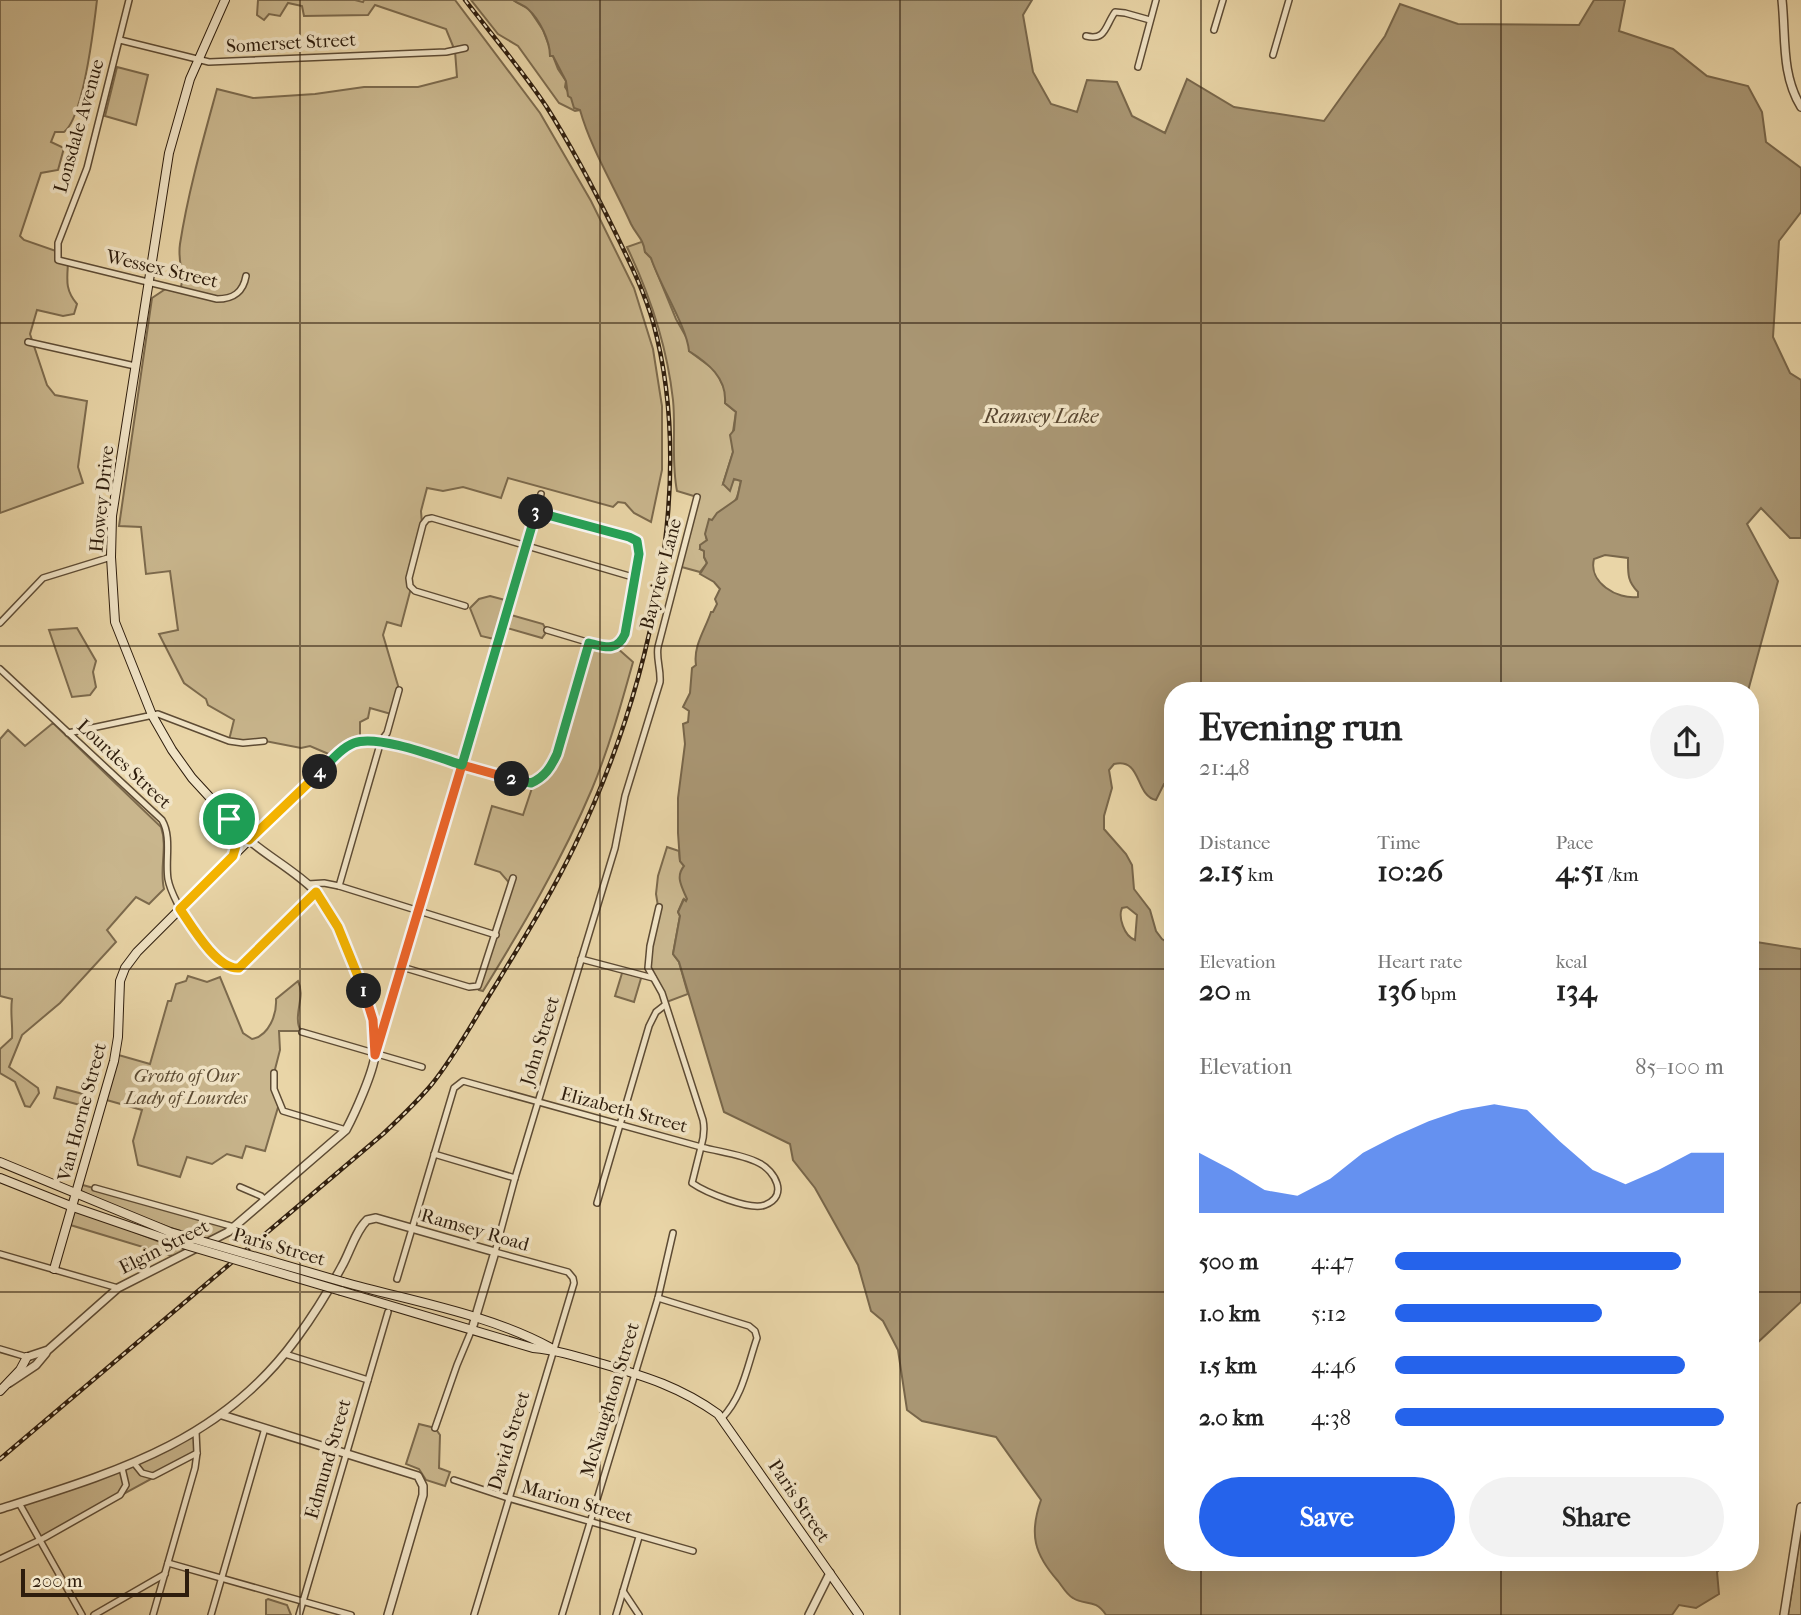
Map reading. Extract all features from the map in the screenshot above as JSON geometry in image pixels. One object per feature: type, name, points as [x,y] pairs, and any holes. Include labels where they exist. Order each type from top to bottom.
[{"type":"main road","name":"Howey Drive","points":[[225,0],[197,61],[170,146],[112,516],[111,557],[116,626],[152,715],[181,764],[204,793],[249,840]]},
{"type":"main road","points":[[229,819],[238,839],[233,856]]},
{"type":"main road","name":"Van Horne Street","points":[[54,1269],[117,1047],[120,981],[125,968],[137,952],[249,840]]},
{"type":"main road","name":"Paris Street","points":[[0,1163],[169,1236]]},
{"type":"main road","name":"Paris Street","points":[[0,1178],[73,1207],[342,1287],[533,1348],[553,1349]]},
{"type":"main road","name":"Paris Street","points":[[342,1287],[475,1319],[516,1332],[553,1349],[670,1385],[697,1399],[722,1418],[859,1615]]},
{"type":"main road","points":[[0,1391],[23,1367],[27,1357]]},
{"type":"street","name":"Lonsdale Avenue","points":[[58,260],[58,243],[86,168],[129,0]]},
{"type":"street","points":[[1138,67],[1156,0]]},
{"type":"street","points":[[1214,30],[1223,0]]},
{"type":"street","points":[[1273,55],[1289,0]]},
{"type":"street","points":[[1782,0],[1788,79],[1801,107]]},
{"type":"street","points":[[1086,36],[1098,38],[1115,12],[1150,20]]},
{"type":"street","name":"Somerset Street","points":[[120,40],[197,61],[216,62],[446,52],[465,48]]},
{"type":"street","name":"Wessex Street","points":[[58,260],[217,299],[226,299],[240,292],[246,276]]},
{"type":"street","points":[[28,342],[135,366]]},
{"type":"street","points":[[274,1073],[274,1089],[283,1111],[345,1130],[375,1055],[541,494]]},
{"type":"street","name":"Bayview Lane","points":[[657,660],[666,613],[697,497]]},
{"type":"street","points":[[537,511],[618,533],[637,541],[639,554],[625,634],[616,646],[607,648],[547,630]]},
{"type":"street","points":[[465,606],[415,591],[410,586],[412,567],[423,524],[427,519],[432,518],[636,578]]},
{"type":"street","points":[[0,623],[43,578],[111,557]]},
{"type":"street","name":"Van Horne Street","points":[[249,840],[349,745],[364,740],[381,741],[528,783],[536,781],[550,768],[557,754],[589,643]]},
{"type":"street","name":"John Street","points":[[435,1428],[472,1329],[615,848],[625,796],[660,682],[657,660]]},
{"type":"street","name":"Lourdes Street","points":[[0,669],[164,824],[168,880],[180,909],[208,948],[233,968],[244,964],[316,892]]},
{"type":"street","points":[[339,886],[381,741],[387,733],[399,690]]},
{"type":"street","points":[[68,733],[163,715],[236,742],[264,741]]},
{"type":"street","name":"Howey Drive","points":[[249,840],[316,892],[338,927],[361,981],[373,1020],[375,1055]]},
{"type":"street","points":[[402,967],[470,987],[478,986],[513,878]]},
{"type":"street","points":[[307,884],[339,886],[496,935]]},
{"type":"street","points":[[659,907],[648,962],[649,971],[658,984],[703,1120],[705,1132],[701,1147]]},
{"type":"street","points":[[582,958],[653,978]]},
{"type":"street","points":[[597,1203],[652,1019],[665,1005]]},
{"type":"street","points":[[302,1032],[422,1067]]},
{"type":"street","name":"Elizabeth Street","points":[[434,1154],[454,1088],[466,1081],[759,1163],[773,1173],[778,1183],[776,1196],[766,1205],[751,1206],[695,1186],[692,1179],[701,1147]]},
{"type":"street","name":"Elgin Street","points":[[27,1357],[48,1350],[118,1288],[221,1237],[345,1130]]},
{"type":"street","points":[[397,1279],[434,1154],[515,1178]]},
{"type":"street","points":[[240,1187],[265,1200]]},
{"type":"street","points":[[95,1188],[235,1227]]},
{"type":"street","name":"Ramsey Road","points":[[285,1354],[324,1297],[367,1220],[376,1218],[568,1272],[573,1278]]},
{"type":"street","name":"McNaughton Street","points":[[562,1615],[658,1298],[673,1233]]},
{"type":"street","points":[[0,1254],[118,1288]]},
{"type":"street","name":"David Street","points":[[474,1615],[573,1278]]},
{"type":"street","points":[[658,1298],[749,1326],[755,1331],[757,1338],[740,1392],[734,1406],[722,1418]]},
{"type":"street","name":"Edmund Street","points":[[299,1615],[388,1312]]},
{"type":"street","points":[[0,1349],[27,1357]]},
{"type":"street","points":[[9,1383],[36,1365],[48,1350]]},
{"type":"street","points":[[0,1509],[122,1468],[171,1447],[222,1415],[261,1381],[285,1354],[368,1380]]},
{"type":"street","points":[[222,1415],[413,1473],[421,1482],[423,1495],[388,1615]]},
{"type":"street","points":[[211,1615],[265,1428]]},
{"type":"street","points":[[153,1615],[197,1453],[196,1432]]},
{"type":"street","points":[[134,1463],[142,1473],[153,1476],[197,1453]]},
{"type":"street","points":[[0,1559],[40,1540],[124,1492],[125,1477],[122,1468]]},
{"type":"street","name":"Marion Street","points":[[454,1480],[693,1551]]},
{"type":"street","points":[[19,1503],[82,1615]]},
{"type":"street","points":[[1784,1615],[1801,1507]]},
{"type":"street","points":[[616,1615],[639,1537]]},
{"type":"street","points":[[168,1563],[351,1615]]},
{"type":"street","points":[[809,1615],[830,1573]]},
{"type":"street","points":[[94,1615],[165,1574]]},
{"type":"street","points":[[623,1591],[639,1615]]},
{"type":"green space","points":[[0,0],[97,0],[77,109],[64,132],[55,132],[51,142],[64,148],[58,170],[41,173],[20,236],[24,240],[56,251],[58,260],[68,263],[67,280],[77,304],[74,314],[63,316],[37,310],[30,334],[47,385],[55,395],[87,401],[78,467],[83,483],[0,513]]},
{"type":"green space","points":[[258,0],[455,0],[540,113],[591,201],[634,288],[653,349],[662,406],[662,470],[651,522],[634,513],[625,503],[618,502],[613,507],[508,478],[501,498],[463,487],[443,491],[427,488],[421,511],[422,524],[408,578],[411,588],[401,626],[387,622],[383,635],[399,689],[391,714],[370,708],[368,718],[360,722],[360,737],[331,755],[310,746],[301,748],[265,741],[229,740],[234,720],[208,705],[206,699],[184,683],[159,634],[178,630],[170,571],[146,574],[141,527],[119,526],[152,298],[167,288],[180,291],[182,278],[179,251],[183,225],[217,89],[253,98],[315,94],[364,87],[418,87],[457,77],[455,51],[446,29],[375,5],[368,15],[304,16],[302,6],[288,3],[280,16],[269,14],[264,20],[257,15]]},
{"type":"green space","points":[[471,0],[513,0],[529,9],[543,30],[558,69],[566,81],[565,87],[580,110],[575,111],[559,103],[518,46],[498,34]]},
{"type":"green space","points":[[117,67],[148,75],[136,125],[105,116]]},
{"type":"green space","points":[[644,241],[645,252],[651,258],[676,319],[689,342],[689,351],[716,371],[726,392],[725,403],[736,412],[733,452],[723,484],[734,478],[741,481],[739,492],[734,502],[714,518],[707,528],[707,541],[700,549],[705,551],[707,563],[700,572],[678,566],[697,497],[677,491],[673,400],[667,360],[650,302],[627,247]]},
{"type":"green space","points":[[490,596],[505,600],[494,639],[481,636],[470,608],[479,599]]},
{"type":"green space","points":[[511,615],[543,624],[547,631],[542,638],[507,628]]},
{"type":"green space","points":[[77,628],[96,661],[93,672],[96,687],[90,695],[72,697],[49,630]]},
{"type":"green space","points":[[588,643],[616,647],[633,662],[604,758],[555,867],[483,991],[479,990],[511,885],[500,872],[475,864],[492,806],[523,815],[534,782],[553,763]]},
{"type":"green space","points":[[53,723],[161,827],[164,842],[164,889],[149,904],[136,897],[107,930],[116,942],[60,1003],[22,1035],[9,1067],[38,1088],[39,1093],[30,1107],[25,1106],[15,1082],[0,1073],[0,1049],[12,1038],[12,999],[0,996],[0,739],[8,730],[25,746]]},
{"type":"green space","points":[[667,847],[679,851],[680,861],[684,866],[687,899],[686,902],[683,900],[678,912],[680,916],[673,954],[679,962],[688,994],[664,1003],[648,971],[658,906],[658,876]]},
{"type":"green space","points":[[623,970],[642,975],[634,1002],[615,996]]},
{"type":"green space","name":"Grotto of Our Lady of Lourdes","points":[[188,976],[207,982],[220,977],[243,1033],[252,1039],[263,1034],[271,1024],[276,999],[298,981],[301,993],[298,1019],[301,1031],[279,1031],[280,1050],[272,1081],[279,1104],[265,1151],[246,1146],[242,1158],[227,1154],[212,1164],[187,1157],[180,1177],[138,1165],[133,1141],[142,1110],[103,1099],[115,1054],[150,1064],[168,1001],[171,1001],[176,984],[186,981]]},
{"type":"green space","points":[[57,1087],[83,1094],[80,1105],[54,1098]]},
{"type":"green space","points":[[79,1184],[235,1224],[209,1240],[109,1204],[77,1189]]},
{"type":"green space","points":[[72,1207],[165,1244],[192,1251],[179,1258],[67,1224]]},
{"type":"green space","points":[[419,1424],[435,1428],[440,1435],[439,1468],[450,1472],[445,1486],[426,1480],[419,1469],[406,1464]]},
{"type":"green space","points":[[195,1432],[197,1454],[39,1540],[19,1503],[121,1467]]},
{"type":"green space","points":[[1801,1529],[1801,1615],[1788,1615]]},
{"type":"green space","points":[[268,1599],[287,1605],[291,1615],[266,1615]]},
{"type":"water","name":"Ramsey Lake","points":[[513,0],[1032,0],[1023,15],[1033,72],[1051,104],[1077,112],[1087,80],[1117,82],[1132,116],[1165,133],[1187,79],[1234,107],[1324,121],[1385,36],[1400,4],[1458,24],[1579,25],[1594,0],[1625,0],[1619,31],[1673,49],[1707,76],[1748,86],[1762,112],[1766,142],[1801,168],[1801,212],[1779,241],[1773,337],[1790,373],[1801,380],[1801,538],[1790,538],[1761,508],[1747,524],[1778,581],[1750,682],[1164,682],[1164,784],[1156,800],[1145,792],[1129,766],[1123,763],[1114,764],[1109,770],[1112,788],[1104,816],[1104,829],[1132,865],[1134,889],[1150,910],[1156,931],[1164,940],[1164,1571],[1718,1571],[1719,1594],[1696,1608],[1679,1605],[1672,1615],[1106,1615],[1098,1606],[1071,1597],[1044,1562],[1035,1533],[1041,1500],[996,1437],[922,1421],[907,1410],[898,1350],[883,1321],[871,1311],[858,1265],[815,1188],[793,1160],[790,1144],[724,1112],[679,962],[673,954],[680,916],[678,912],[684,899],[687,899],[681,886],[680,874],[684,866],[680,861],[678,833],[678,798],[685,744],[683,724],[688,722],[689,711],[683,707],[690,693],[692,668],[696,665],[698,645],[717,604],[715,599],[720,589],[700,574],[707,563],[700,545],[707,540],[705,534],[709,519],[712,520],[717,513],[737,499],[741,481],[734,479],[730,491],[723,484],[733,452],[730,435],[734,430],[736,412],[725,403],[723,386],[715,372],[689,351],[683,330],[651,258],[645,252],[603,167],[580,110],[574,108],[568,96],[566,81],[553,56],[550,56],[544,31],[528,9]],"holes":[[[1605,555],[1628,558],[1629,576],[1638,597],[1621,596],[1613,592],[1595,575],[1594,559]],[[1127,907],[1137,915],[1135,940],[1128,935],[1121,921],[1122,908]]]},
{"type":"water","points":[[1759,942],[1801,949],[1801,1302],[1759,1341]]},
{"type":"railway","points":[[0,1459],[383,1134],[432,1084],[466,1034],[557,880],[601,786],[624,723],[644,656],[658,588],[667,520],[670,452],[666,385],[653,322],[626,256],[565,137],[517,65],[465,0]]},
{"type":"route","points":[[229,819],[238,839],[233,856],[180,909],[208,948],[224,964],[239,968],[316,892],[338,927],[361,981],[373,1020],[375,1055],[462,765],[528,783],[541,778],[550,768],[557,754],[589,643],[612,648],[620,643],[625,634],[639,554],[637,541],[618,533],[537,511],[462,765],[381,741],[364,740],[342,750],[249,840],[229,819]]}]
